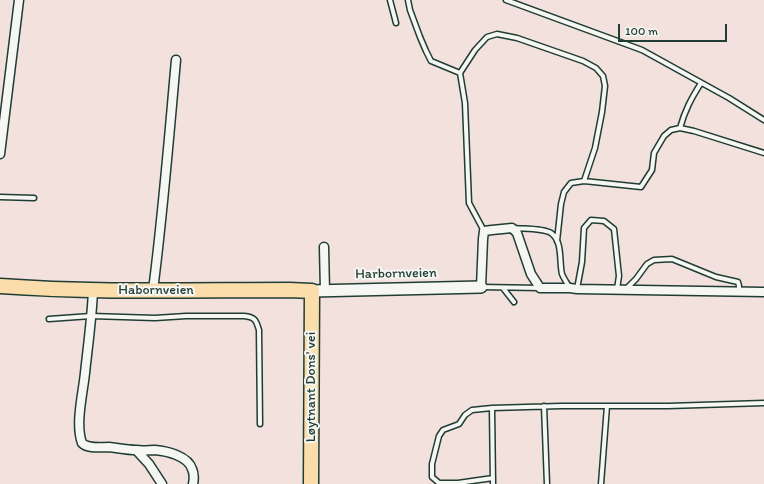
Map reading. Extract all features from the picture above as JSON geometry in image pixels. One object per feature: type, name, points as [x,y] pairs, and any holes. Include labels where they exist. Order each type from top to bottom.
[{"type":"highway","name":"Habornveien","points":[[0,286],[93,290],[318,291]]},
{"type":"highway","name":"Løytnant Dons' vei","points":[[311,484],[318,291]]},
{"type":"street","points":[[0,154],[2,126],[19,0]]},
{"type":"street","points":[[153,290],[176,60]]},
{"type":"street","points":[[481,287],[484,231],[512,228],[518,233],[531,274],[540,288],[764,292]]},
{"type":"street","points":[[318,291],[324,247]]},
{"type":"street","name":"Harbornveien","points":[[318,291],[481,287]]},
{"type":"street","points":[[93,290],[80,410],[81,441],[86,446],[164,451],[180,457],[190,464],[193,470],[193,484]]},
{"type":"street","points":[[137,450],[149,464],[162,484]]},
{"type":"lane","points":[[390,0],[396,23]]},
{"type":"lane","points":[[408,0],[420,37],[431,61],[460,73]]},
{"type":"lane","points":[[506,0],[642,50],[764,120]]},
{"type":"lane","points":[[484,231],[469,203],[466,103],[460,73],[475,50],[487,37],[497,34],[539,45],[583,61],[596,68],[603,76],[605,86],[602,112],[595,148],[584,181]]},
{"type":"lane","points":[[680,128],[684,114],[701,83]]},
{"type":"lane","points":[[557,241],[561,204],[564,192],[571,183],[584,181],[642,187],[652,170],[654,153],[664,136],[671,130],[680,128],[694,131],[764,153]]},
{"type":"lane","points":[[0,197],[34,198]]},
{"type":"lane","points":[[573,288],[582,262],[584,228],[591,220],[604,221],[614,229],[619,276],[622,289],[636,279],[647,264],[654,260],[672,259],[716,277],[738,282],[739,292]]},
{"type":"lane","points":[[512,228],[541,230],[551,233],[557,241],[560,250],[562,274],[573,288]]},
{"type":"lane","points":[[481,287],[540,288]]},
{"type":"lane","points":[[503,288],[514,302]]},
{"type":"lane","points":[[49,319],[91,316],[155,318],[186,316],[250,316],[257,323],[259,330],[260,424]]},
{"type":"lane","points":[[493,478],[458,483],[439,483],[432,477],[432,464],[439,436],[443,430],[459,424],[465,415],[472,410],[544,406],[764,403]]},
{"type":"lane","points":[[544,406],[547,484]]},
{"type":"lane","points":[[601,484],[607,406]]},
{"type":"lane","points":[[492,408],[493,484]]},
{"type":"shaded area","points":[[0,0],[764,0],[764,484],[0,484]]}]
